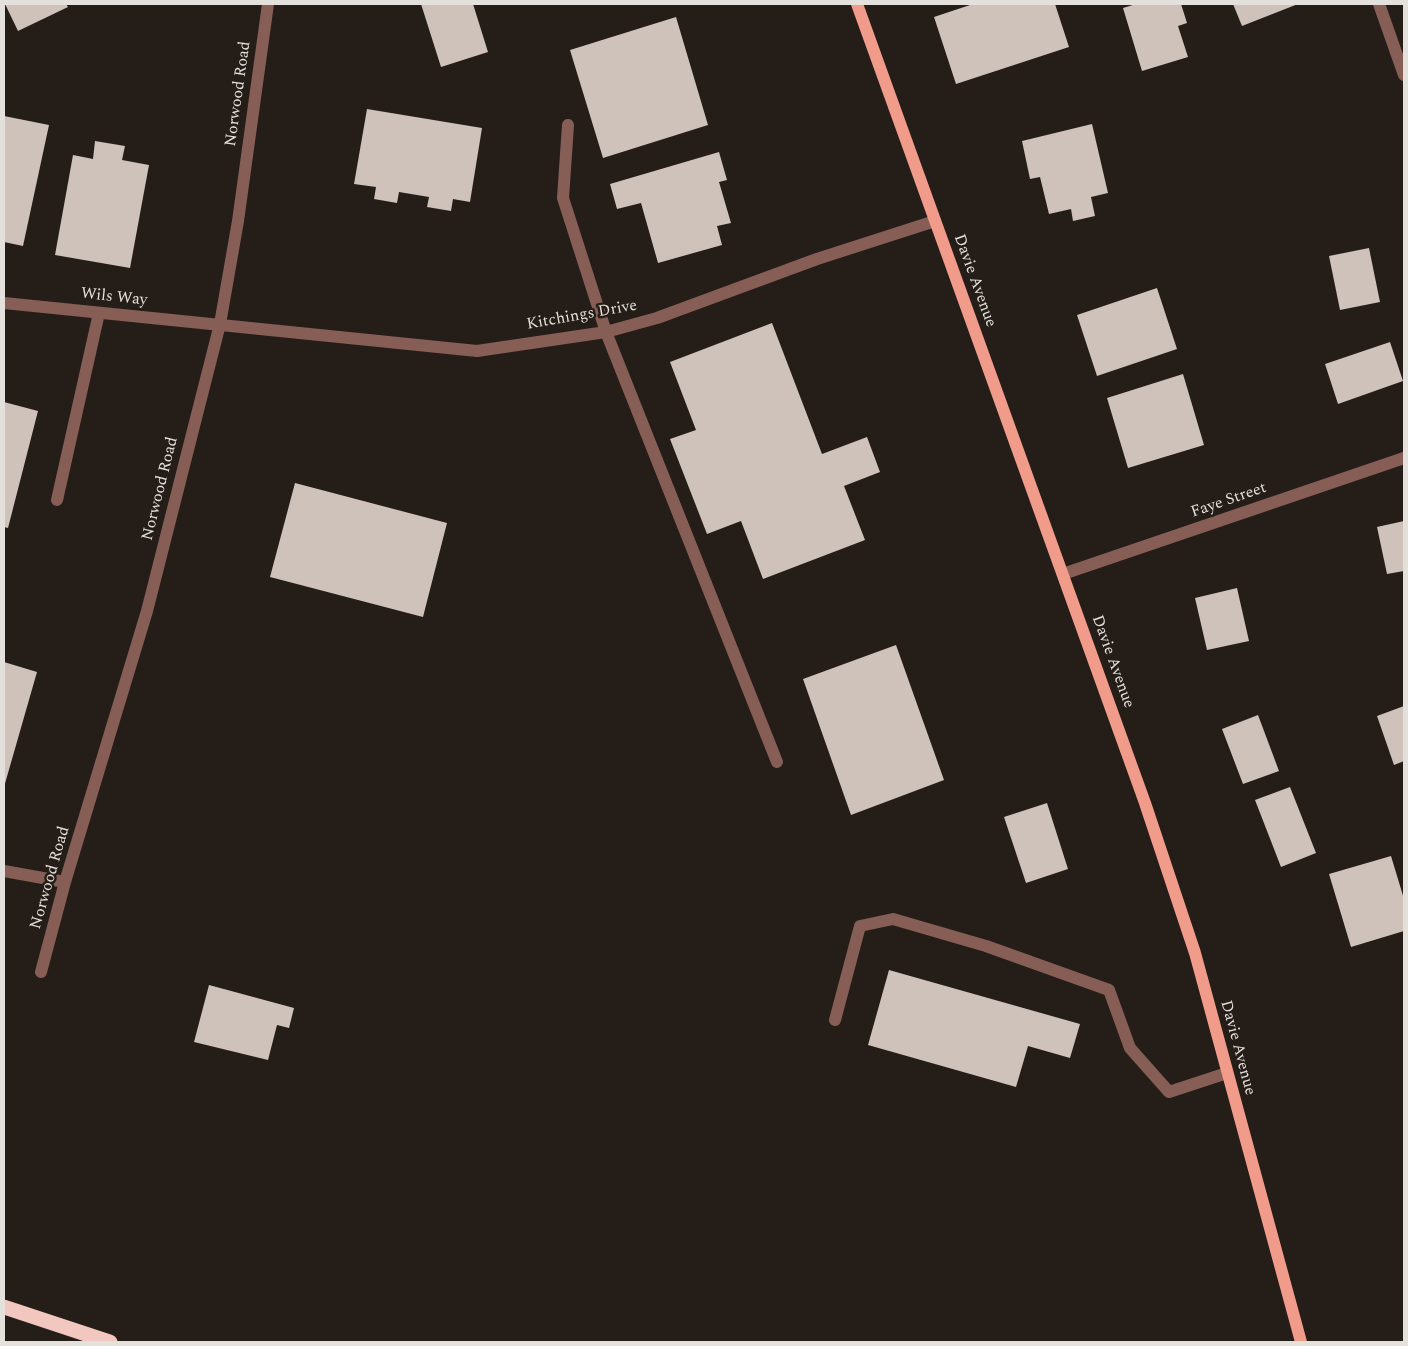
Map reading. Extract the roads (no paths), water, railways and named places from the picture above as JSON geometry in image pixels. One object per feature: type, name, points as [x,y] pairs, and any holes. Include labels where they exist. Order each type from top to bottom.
[{"type":"highway","points":[[4,1307],[110,1342]]},
{"type":"main road","name":"Davie Avenue","points":[[857,4],[1145,803],[1189,934],[1301,1342]]},
{"type":"street","name":"Norwood Road","points":[[41,972],[65,882],[147,611],[220,324],[238,222],[268,4]]},
{"type":"street","points":[[1378,4],[1404,74]]},
{"type":"street","points":[[568,125],[563,198],[606,332],[777,762]]},
{"type":"street","name":"Kitchings Drive","points":[[220,324],[477,351],[606,332],[657,318],[817,259],[935,221]]},
{"type":"street","name":"Wils Way","points":[[4,303],[220,324]]},
{"type":"street","points":[[58,500],[99,313]]},
{"type":"street","name":"Faye Street","points":[[1063,574],[1404,458]]},
{"type":"street","points":[[4,871],[65,882]]},
{"type":"street","points":[[835,1020],[860,926],[893,919],[986,946],[1109,990],[1130,1048],[1169,1092],[1227,1073]]}]
